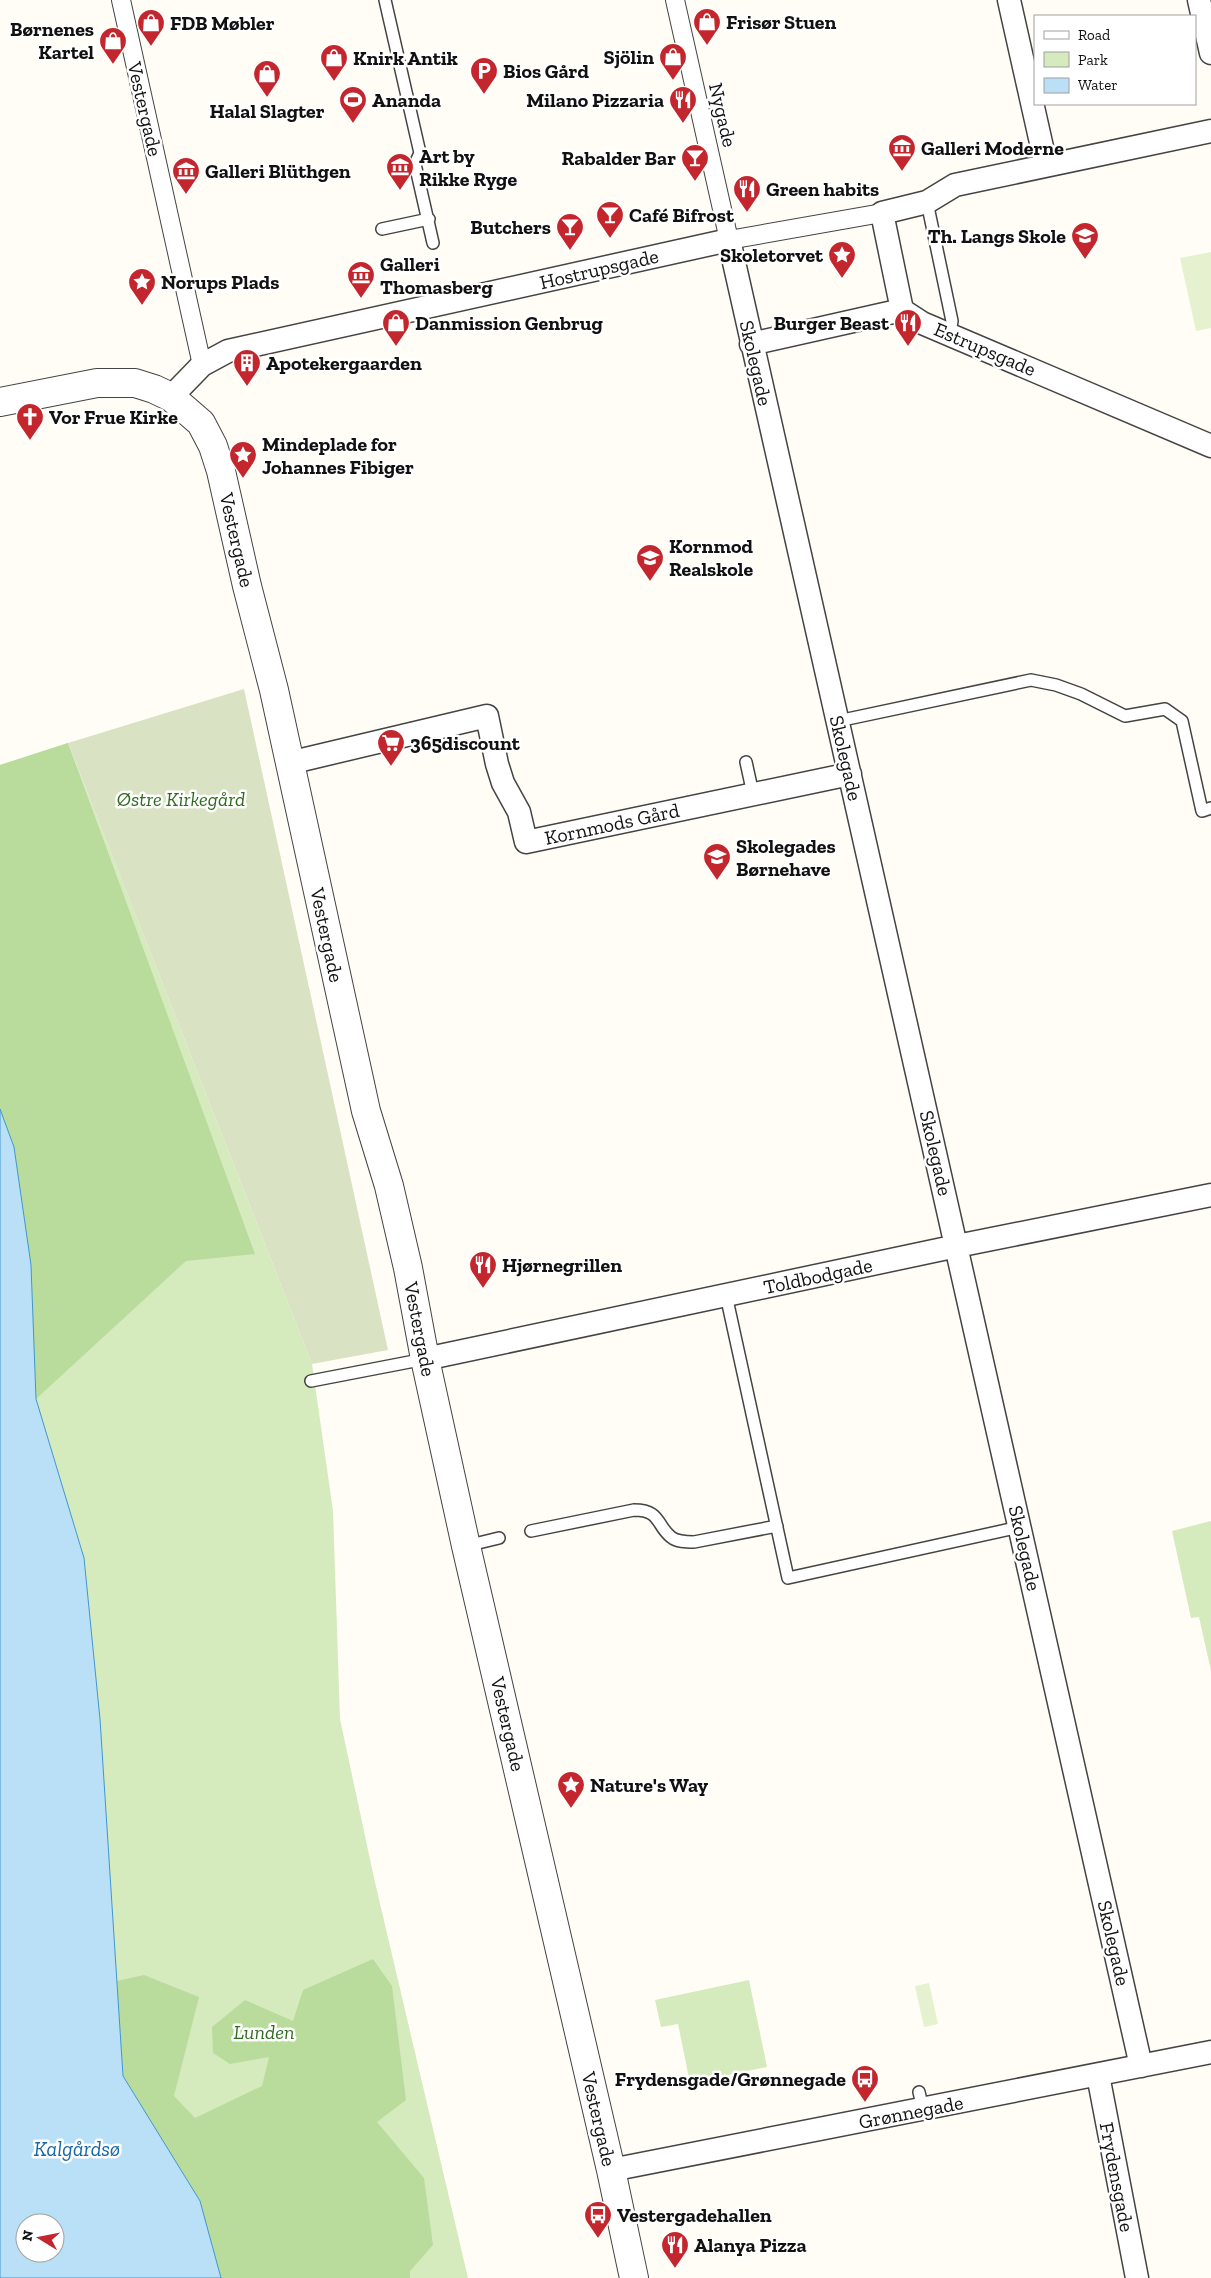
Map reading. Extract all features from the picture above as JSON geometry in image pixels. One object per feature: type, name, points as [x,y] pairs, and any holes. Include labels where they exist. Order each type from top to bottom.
[{"type":"street","name":"Vestergade","points":[[121,0],[202,365]]},
{"type":"street","name":"Nygade","points":[[675,0],[729,240]]},
{"type":"street","points":[[1009,0],[1046,164]]},
{"type":"street","points":[[1199,0],[1211,53]]},
{"type":"street","name":"Hostrupsgade","points":[[171,397],[202,365],[228,351],[444,296],[729,240],[882,213],[928,208],[955,185],[1046,164],[1211,131]]},
{"type":"street","points":[[751,344],[902,310],[882,213]]},
{"type":"street","name":"Skolegade","points":[[729,240],[1142,2066]]},
{"type":"street","name":"Estrupsgade","points":[[902,310],[922,322],[1211,446]]},
{"type":"street","points":[[0,402],[53,390],[116,382],[154,388],[171,397]]},
{"type":"street","name":"Vestergade","points":[[171,397],[201,423],[221,471],[247,586],[274,690],[366,1111],[389,1186],[408,1268],[425,1359],[466,1546],[611,2170],[634,2278]]},
{"type":"street","name":"Kornmods Gård","points":[[289,763],[487,716],[497,764],[503,783],[518,812],[526,842],[850,774]]},
{"type":"street","name":"Toldbodgade","points":[[425,1359],[1211,1194]]},
{"type":"street","name":"Grønnegade","points":[[611,2170],[921,2101],[1098,2075],[1211,2052]]},
{"type":"street","name":"Frydensgade","points":[[1098,2075],[1137,2278]]},
{"type":"lane","points":[[385,0],[420,152],[415,164],[433,243]]},
{"type":"lane","points":[[928,208],[952,321],[950,333]]},
{"type":"lane","points":[[382,229],[429,219]]},
{"type":"lane","points":[[838,721],[1031,680],[1056,685],[1081,694],[1125,716],[1165,709],[1182,721],[1207,810]]},
{"type":"lane","points":[[746,762],[752,794]]},
{"type":"lane","points":[[726,1295],[788,1578],[1020,1527]]},
{"type":"lane","points":[[311,1381],[425,1359]]},
{"type":"lane","points":[[531,1531],[634,1510],[646,1510],[660,1522],[670,1537],[682,1542],[694,1542],[777,1526]]},
{"type":"lane","points":[[466,1546],[499,1538]]},
{"type":"green space","points":[[1211,252],[1211,328],[1196,331],[1180,258]]},
{"type":"green space","name":"Østre Kirkegård","points":[[244,689],[388,1350],[312,1364],[68,743]]},
{"type":"green space","name":"Lunden","points":[[68,743],[312,1364],[333,1511],[340,1719],[374,1878],[468,2278],[221,2278],[200,2201],[123,2076],[100,1719],[84,1558],[36,1399],[14,1147],[0,1109],[0,765]]},
{"type":"green space","points":[[68,743],[255,1254],[186,1261],[36,1399],[31,1265],[14,1147],[0,1109],[0,765]]},
{"type":"green space","points":[[1211,1521],[1211,1671],[1199,1617],[1191,1618],[1172,1531]]},
{"type":"green space","points":[[373,1959],[392,1986],[406,2100],[377,2122],[424,2178],[433,2245],[410,2271],[410,2278],[221,2278],[200,2201],[123,2076],[117,1981],[144,1975],[199,1997],[174,2096],[195,2118],[262,2086],[269,2057],[230,2064],[213,2053],[212,2027],[245,2000],[293,2021],[303,1990]]},
{"type":"green space","points":[[749,1980],[767,2067],[690,2083],[678,2024],[661,2027],[655,2000]]},
{"type":"green space","points":[[929,1983],[938,2024],[924,2027],[915,1986]]},
{"type":"water","name":"Kalgårdsø","points":[[0,1109],[14,1147],[31,1265],[36,1399],[84,1558],[100,1719],[123,2076],[200,2201],[221,2278],[0,2278]]},
{"type":"place","name":"Frisør Stuen","points":[[707,46]]},
{"type":"place","name":"FDB Møbler","points":[[151,47]]},
{"type":"place","name":"Børnenes Kartel","points":[[113,65]]},
{"type":"place","name":"Sjölin","points":[[673,81]]},
{"type":"place","name":"Knirk Antik","points":[[334,82]]},
{"type":"place","name":"Bios Gård","points":[[484,95]]},
{"type":"place","name":"Halal Slagter","points":[[267,98]]},
{"type":"place","name":"Ananda","points":[[353,124]]},
{"type":"place","name":"Milano Pizzaria","points":[[683,124]]},
{"type":"place","name":"Galleri Moderne","points":[[902,172]]},
{"type":"place","name":"Rabalder Bar","points":[[695,182]]},
{"type":"place","name":"Art by Rikke Ryge","points":[[400,191]]},
{"type":"place","name":"Galleri Blüthgen","points":[[186,195]]},
{"type":"place","name":"Green habits","points":[[747,213]]},
{"type":"place","name":"Café Bifrost","points":[[610,239]]},
{"type":"place","name":"Butchers","points":[[570,251]]},
{"type":"place","name":"Th. Langs Skole","points":[[1085,260]]},
{"type":"place","name":"Skoletorvet","points":[[842,279]]},
{"type":"place","name":"Galleri Thomasberg","points":[[361,299]]},
{"type":"place","name":"Norups Plads","points":[[142,306]]},
{"type":"place","name":"Danmission Genbrug","points":[[396,347]]},
{"type":"place","name":"Burger Beast","points":[[908,347]]},
{"type":"place","name":"Apotekergaarden","points":[[247,387]]},
{"type":"place","name":"Vor Frue Kirke","points":[[30,441]]},
{"type":"place","name":"Mindeplade for Johannes Fibiger","points":[[243,479]]},
{"type":"place","name":"Kornmod Realskole","points":[[650,582]]},
{"type":"place","name":"365discount","points":[[391,767]]},
{"type":"place","name":"Skolegades Børnehave","points":[[717,881]]},
{"type":"place","name":"Hjørnegrillen","points":[[483,1289]]},
{"type":"place","name":"Nature's Way","points":[[571,1809]]},
{"type":"place","name":"Frydensgade/Grønnegade","points":[[865,2103]]},
{"type":"place","name":"Vestergadehallen","points":[[598,2239]]},
{"type":"place","name":"Alanya Pizza","points":[[675,2269]]}]
